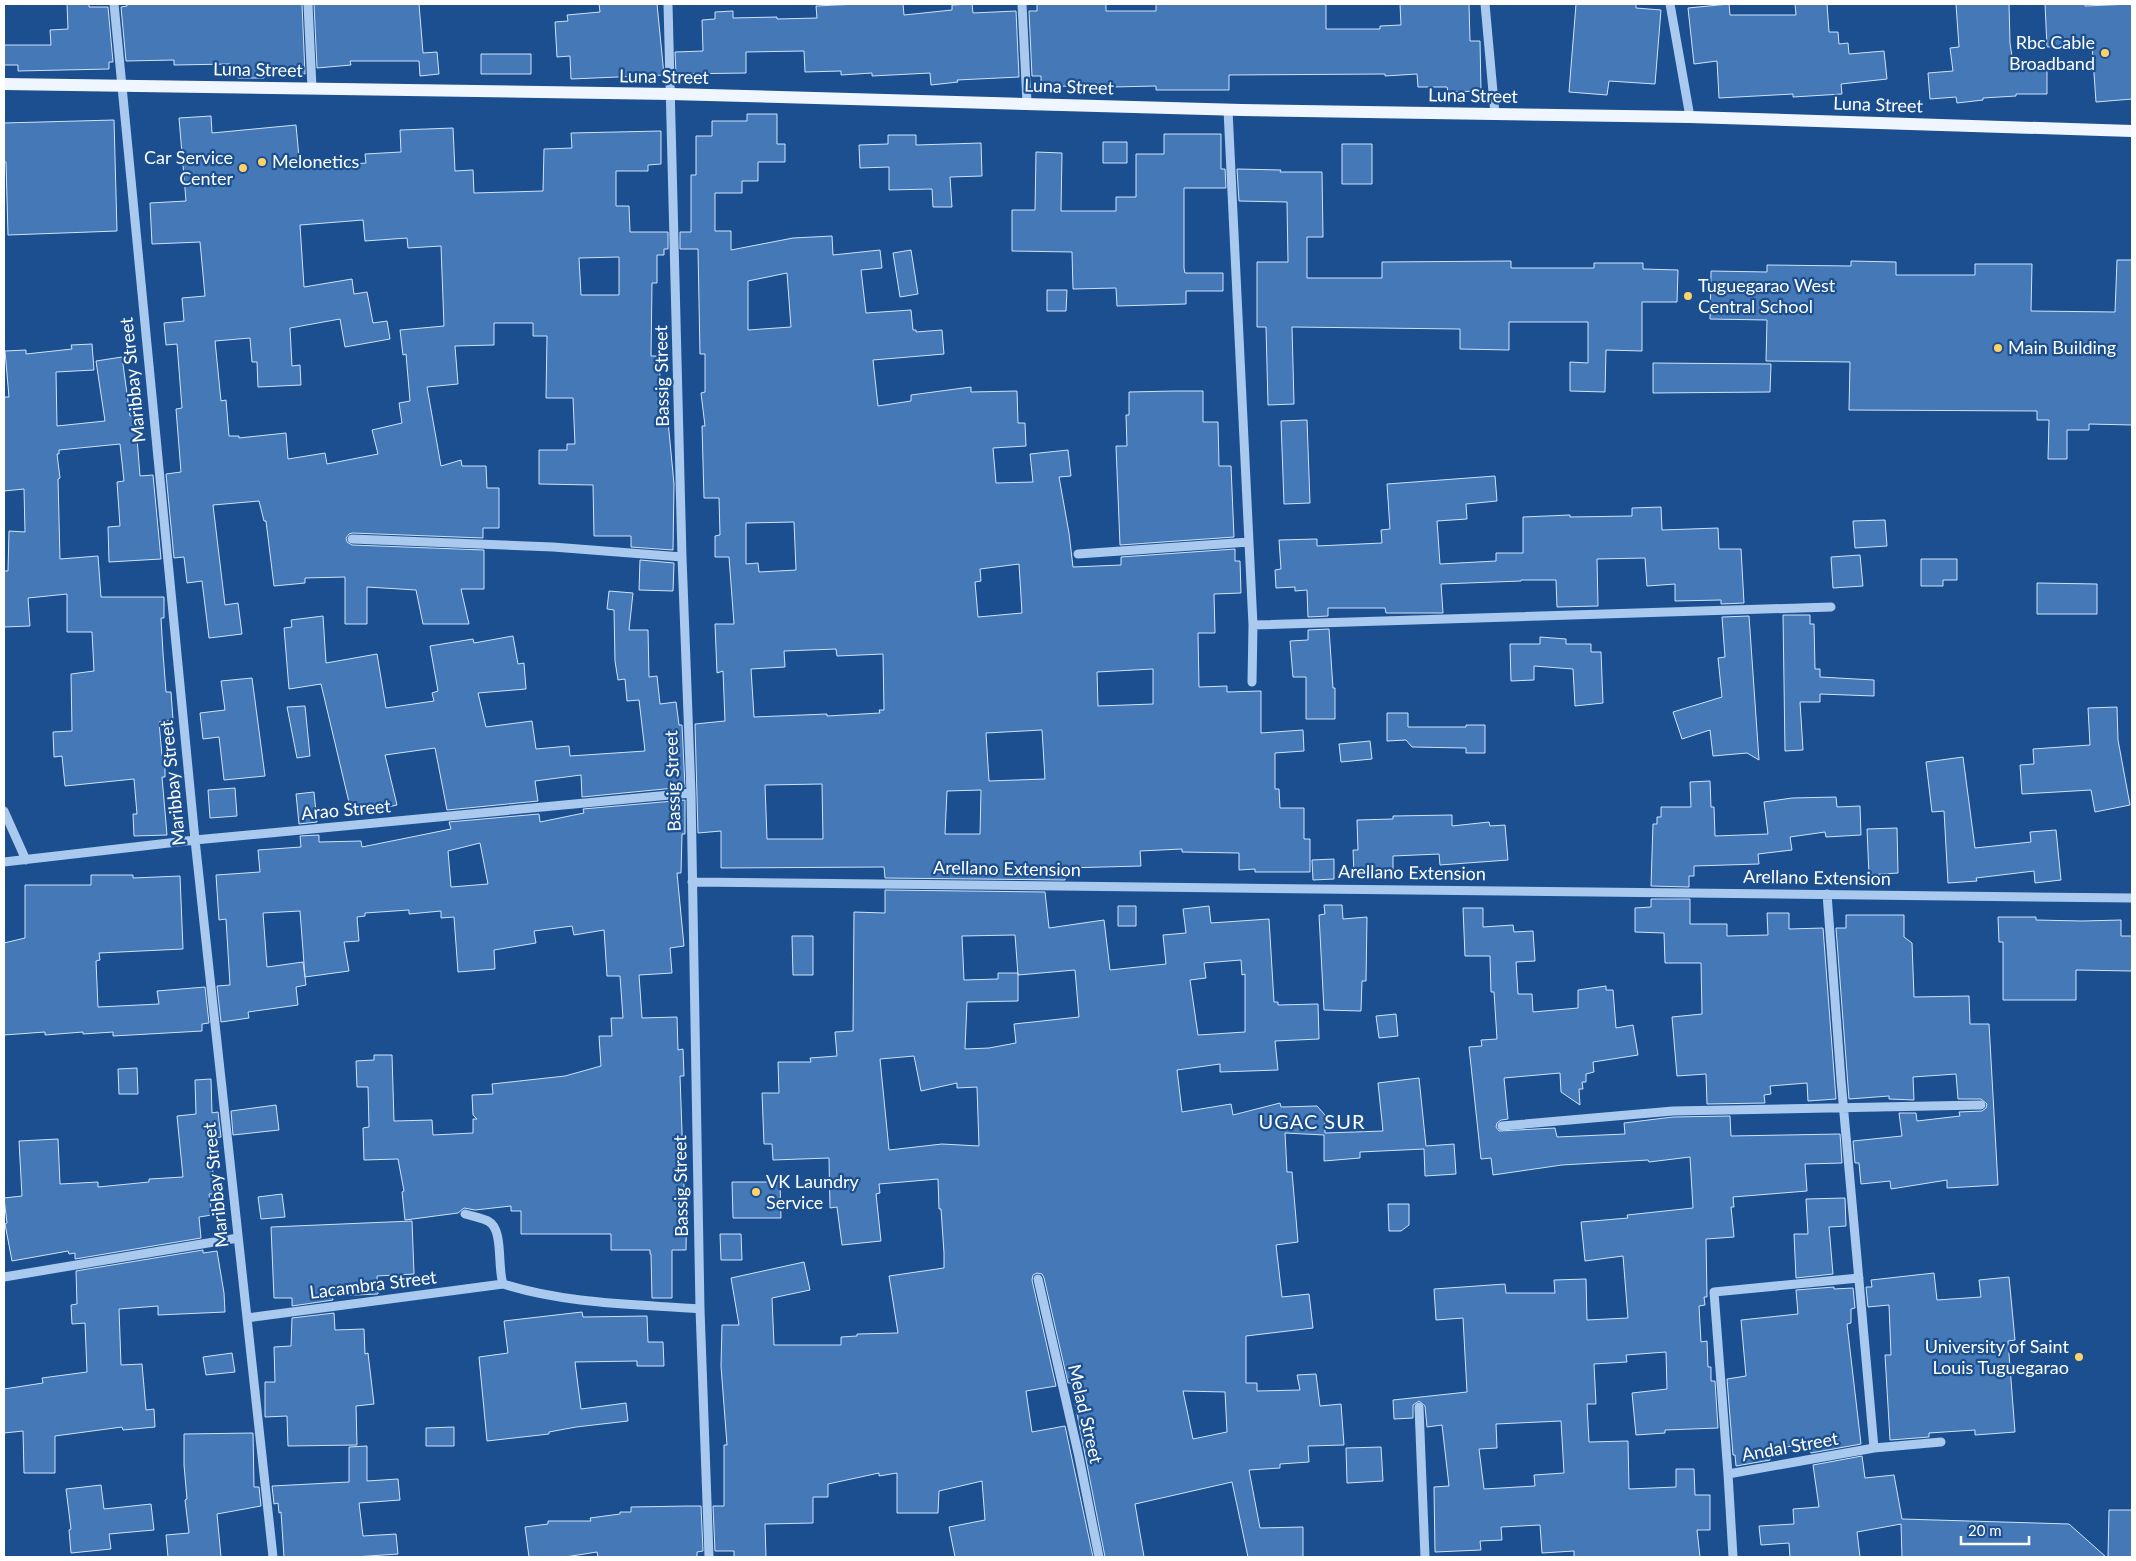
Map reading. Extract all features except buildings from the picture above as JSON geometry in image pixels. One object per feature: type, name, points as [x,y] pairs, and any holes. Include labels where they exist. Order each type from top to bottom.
[{"type":"main road","name":"Luna Street","points":[[4,84],[671,94],[1228,110],[1690,117],[2132,131]]},
{"type":"street","name":"Maribbay Street","points":[[114,4],[195,840],[273,1557]]},
{"type":"street","points":[[308,4],[312,88]]},
{"type":"street","name":"Bassig Street","points":[[668,4],[682,557],[691,793],[700,1309],[709,1557]]},
{"type":"street","points":[[1022,4],[1027,103]]},
{"type":"street","points":[[1485,4],[1496,114]]},
{"type":"street","points":[[1670,4],[1690,117]]},
{"type":"street","points":[[1228,110],[1253,625],[1252,682]]},
{"type":"street","points":[[352,539],[552,547],[682,557]]},
{"type":"street","points":[[1078,554],[1248,542]]},
{"type":"street","points":[[1253,625],[1831,607]]},
{"type":"street","name":"Arao Street","points":[[4,862],[195,840],[691,793]]},
{"type":"street","points":[[4,811],[26,860]]},
{"type":"street","name":"Arellano Extension","points":[[692,882],[2132,898]]},
{"type":"street","points":[[1827,894],[1874,1448]]},
{"type":"street","points":[[1502,1126],[1673,1110],[1981,1105]]},
{"type":"street","points":[[466,1214],[488,1221],[496,1228],[500,1274],[504,1284]]},
{"type":"street","points":[[4,1277],[238,1238]]},
{"type":"street","points":[[1728,1474],[1714,1292],[1859,1278]]},
{"type":"street","name":"Melad Street","points":[[1038,1279],[1079,1457],[1099,1557]]},
{"type":"street","name":"Lacambra Street","points":[[247,1318],[504,1284],[553,1296],[700,1309]]},
{"type":"street","points":[[1419,1407],[1425,1557]]},
{"type":"street","name":"Andal Street","points":[[1733,1557],[1728,1474],[1874,1448],[1941,1442]]},
{"type":"place","name":"Rbc Cable Broadband","points":[[2105,53]]},
{"type":"place","name":"Melonetics","points":[[262,162]]},
{"type":"place","name":"Car Service Center","points":[[243,168]]},
{"type":"place","name":"Tuguegarao West Central School","points":[[1688,296]]},
{"type":"place","name":"Main Building","points":[[1998,348]]},
{"type":"place","name":"VK Laundry Service","points":[[756,1192]]},
{"type":"place","name":"University of Saint Louis Tuguegarao","points":[[2079,1357]]},
{"type":"district","name":"UGAC SUR","points":[[1312,1122]]}]
